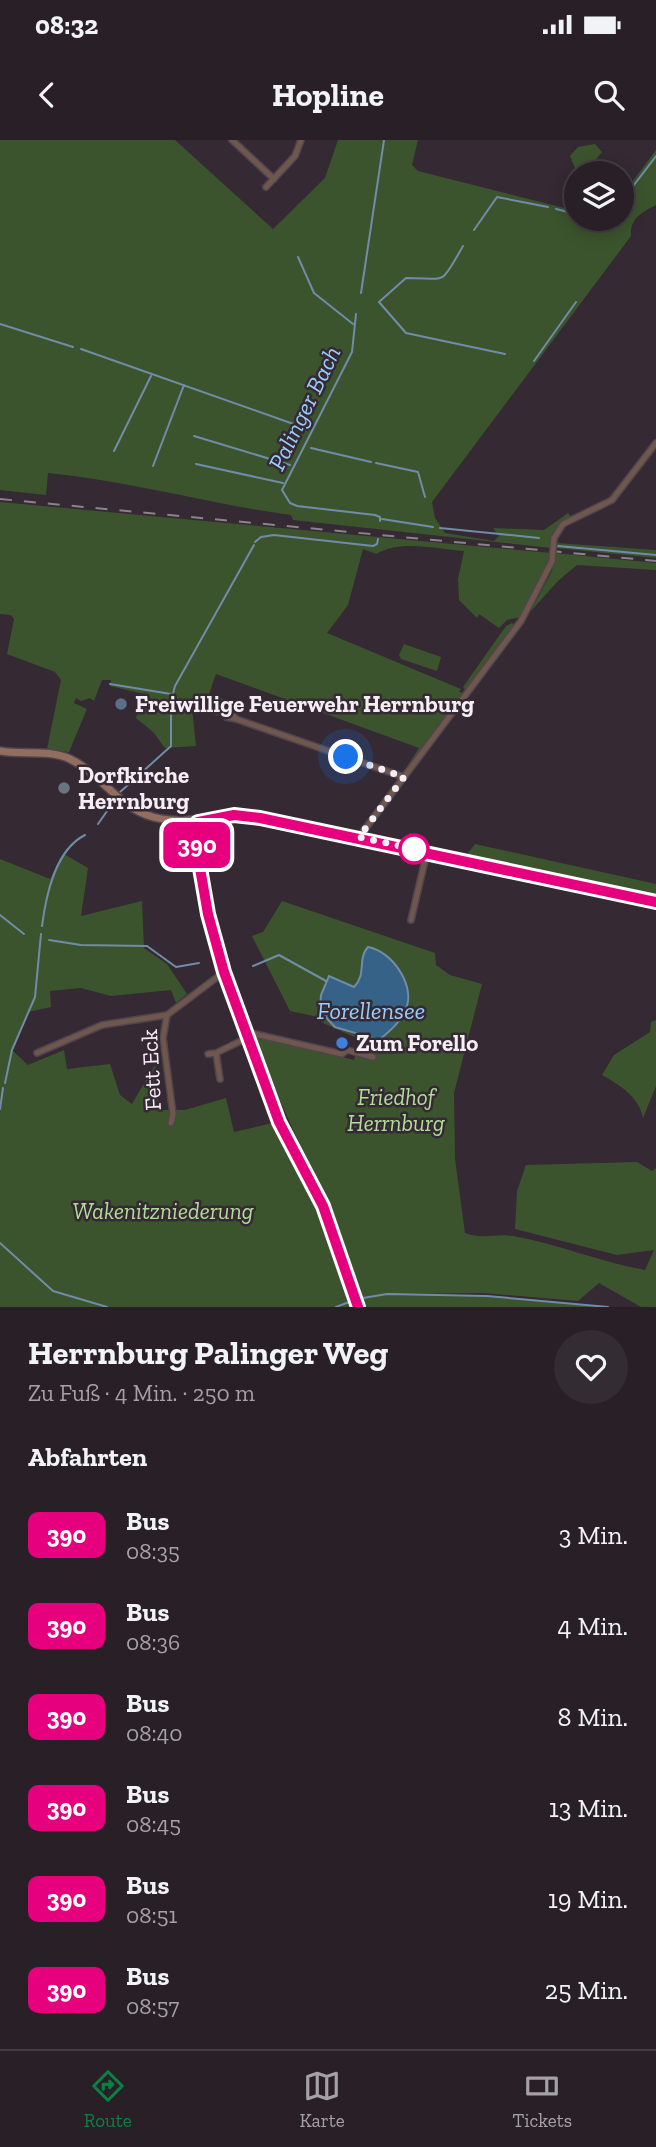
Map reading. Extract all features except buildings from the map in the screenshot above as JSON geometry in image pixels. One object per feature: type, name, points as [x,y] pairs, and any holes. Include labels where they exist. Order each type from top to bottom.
[{"type":"main road","points":[[0,751],[67,757],[79,764],[120,801],[144,814],[189,823],[245,815],[656,902]]},
{"type":"main road","points":[[196,846],[198,822]]},
{"type":"main road","points":[[189,823],[196,846],[208,914],[224,972],[279,1122],[323,1206],[356,1302]]},
{"type":"street","points":[[232,140],[274,179]]},
{"type":"street","points":[[266,187],[295,156],[301,140]]},
{"type":"street","points":[[359,837],[521,621],[552,561],[554,538],[563,524],[612,500],[656,443]]},
{"type":"street","points":[[236,719],[404,777]]},
{"type":"street","points":[[411,920],[427,852]]},
{"type":"street","name":"Fett Eck","points":[[37,1053],[102,1025],[167,1015],[224,972]]},
{"type":"street","name":"Fett Eck","points":[[167,1015],[163,1038],[173,1114],[170,1123]]},
{"type":"street","points":[[208,1054],[216,1053],[248,1036],[266,1035],[342,1054],[347,1050],[373,1057]]},
{"type":"street","points":[[216,1053],[220,1079]]},
{"type":"green space","points":[[0,140],[175,140],[273,229],[325,178],[338,140],[418,140],[412,165],[418,171],[564,208],[564,231],[631,231],[631,236],[432,502],[435,518],[445,533],[494,541],[499,536],[493,528],[544,530],[568,513],[571,517],[553,532],[551,548],[293,520],[291,515],[109,481],[48,473],[46,495],[0,490]]},
{"type":"green space","points":[[595,144],[602,152],[595,161],[572,161],[570,156],[578,147]]},
{"type":"green space","points":[[656,150],[656,205],[635,220],[634,180]]},
{"type":"green space","points":[[0,502],[551,553],[550,561],[521,617],[507,620],[499,628],[479,614],[477,618],[459,600],[458,579],[464,551],[407,546],[386,549],[376,554],[363,549],[348,605],[327,633],[461,689],[459,692],[464,693],[406,768],[419,748],[216,674],[209,694],[224,699],[218,716],[192,708],[196,746],[165,748],[153,732],[136,718],[144,694],[110,686],[111,680],[102,680],[94,701],[90,698],[81,701],[76,698],[74,703],[87,709],[69,752],[47,749],[61,680],[55,672],[7,654],[14,619],[11,615],[0,614]]},
{"type":"green space","points":[[556,543],[656,550],[656,558],[556,548]]},
{"type":"green space","points":[[555,553],[656,563],[656,570],[577,565],[558,581],[530,612],[552,571]]},
{"type":"green space","points":[[512,623],[515,625],[466,691],[463,687],[506,626]]},
{"type":"green space","points":[[404,644],[441,657],[437,671],[401,659],[399,655]]},
{"type":"green space","points":[[475,844],[656,884],[656,898],[465,857]]},
{"type":"green space","name":"Wakenitzniederung","points":[[64,854],[88,868],[81,916],[142,901],[144,948],[167,964],[187,994],[176,1003],[171,990],[111,996],[81,988],[50,991],[51,1007],[28,1012],[12,1050],[28,1065],[64,1050],[67,1069],[110,1064],[120,1095],[132,1104],[155,1065],[159,1110],[185,1110],[226,1098],[234,1132],[277,1122],[320,1207],[356,1307],[0,1307],[0,859],[50,879]]},
{"type":"green space","name":"Friedhof Herrnburg","points":[[282,901],[435,953],[436,965],[450,975],[482,984],[454,1093],[455,1159],[465,1233],[529,1239],[645,1270],[654,1250],[617,1255],[515,1229],[517,1191],[526,1165],[637,1162],[652,1171],[656,1168],[656,1307],[641,1307],[599,1283],[578,1301],[483,1293],[403,1294],[487,1296],[608,1307],[360,1307],[326,1204],[252,1037],[266,1038],[354,1060],[359,1039],[323,1023],[318,1017],[290,1011],[252,936],[263,932]],"holes":[[[383,952],[403,980],[408,1003],[370,1040],[335,1027],[320,1011],[321,995],[328,982],[354,987],[360,981],[364,964]]]},
{"type":"green space","points":[[656,1020],[656,1086],[643,1118],[633,1098],[622,1087],[602,1075],[614,1055],[650,1032],[651,1022]]},
{"type":"water","name":"Forellensee","points":[[368,947],[392,961],[404,978],[407,988],[407,1006],[402,1016],[379,1040],[335,1027],[320,1011],[321,995],[329,976],[354,987],[360,977],[363,956]]},
{"type":"waterway","name":"Palinger Bach","points":[[361,293],[384,140]]},
{"type":"waterway","points":[[634,185],[656,156]]},
{"type":"waterway","points":[[474,230],[497,197],[548,207]]},
{"type":"waterway","points":[[556,209],[564,211]]},
{"type":"waterway","points":[[463,246],[442,277],[406,278],[379,302],[406,333],[505,354]]},
{"type":"waterway","points":[[298,257],[314,293],[353,324]]},
{"type":"waterway","points":[[534,361],[576,302]]},
{"type":"waterway","name":"Palinger Bach","points":[[356,314],[352,352],[282,490],[290,503],[297,506],[375,515],[380,517],[380,521]]},
{"type":"waterway","points":[[0,324],[73,347]]},
{"type":"waterway","points":[[81,349],[302,427]]},
{"type":"waterway","points":[[114,451],[151,376]]},
{"type":"waterway","points":[[153,466],[184,385]]},
{"type":"waterway","points":[[194,436],[290,465]]},
{"type":"waterway","points":[[311,448],[371,462]]},
{"type":"waterway","points":[[376,463],[418,472],[425,497]]},
{"type":"waterway","points":[[196,464],[283,483]]},
{"type":"waterway","points":[[382,519],[433,527]]},
{"type":"waterway","points":[[440,528],[539,538]]},
{"type":"waterway","points":[[255,542],[261,537],[274,535],[373,546],[378,539]]},
{"type":"waterway","name":"Palinger Bach","points":[[119,793],[171,746],[171,701],[175,686],[254,545]]},
{"type":"waterway","points":[[558,546],[656,555]]},
{"type":"waterway","points":[[110,684],[171,694]]},
{"type":"waterway","name":"Palinger Bach","points":[[98,824],[112,804]]},
{"type":"waterway","name":"Palinger Bach","points":[[42,926],[49,888],[59,862],[66,851],[85,835]]},
{"type":"waterway","points":[[0,915],[24,934]]},
{"type":"waterway","name":"Palinger Bach","points":[[5,1083],[12,1050],[35,997],[41,934]]},
{"type":"waterway","points":[[49,940],[81,945],[147,946],[176,967],[199,963]]},
{"type":"waterway","points":[[253,966],[279,955],[326,981]]},
{"type":"waterway","name":"Palinger Bach","points":[[0,1109],[3,1088]]},
{"type":"waterway","name":"Palinger Bach","points":[[0,1243],[53,1291],[107,1307]]},
{"type":"waterway","points":[[357,1299],[387,1294],[487,1296],[608,1307]]},
{"type":"waterway","points":[[336,1307],[352,1301]]},
{"type":"railway","points":[[0,499],[656,561]]},
{"type":"bus line","name":"390","points":[[358,1307],[323,1206],[305,1166],[279,1122],[224,972],[208,914],[196,846],[198,822],[245,815],[656,902]]},
{"type":"place","name":"Freiwillige Feuerwehr Herrnburg","points":[[121,704]]},
{"type":"place","name":"Dorfkirche Herrnburg","points":[[64,788]]},
{"type":"place","name":"Zum Forello","points":[[342,1043]]},
{"type":"route","points":[[346,757],[404,777],[359,837],[414,849]]}]
